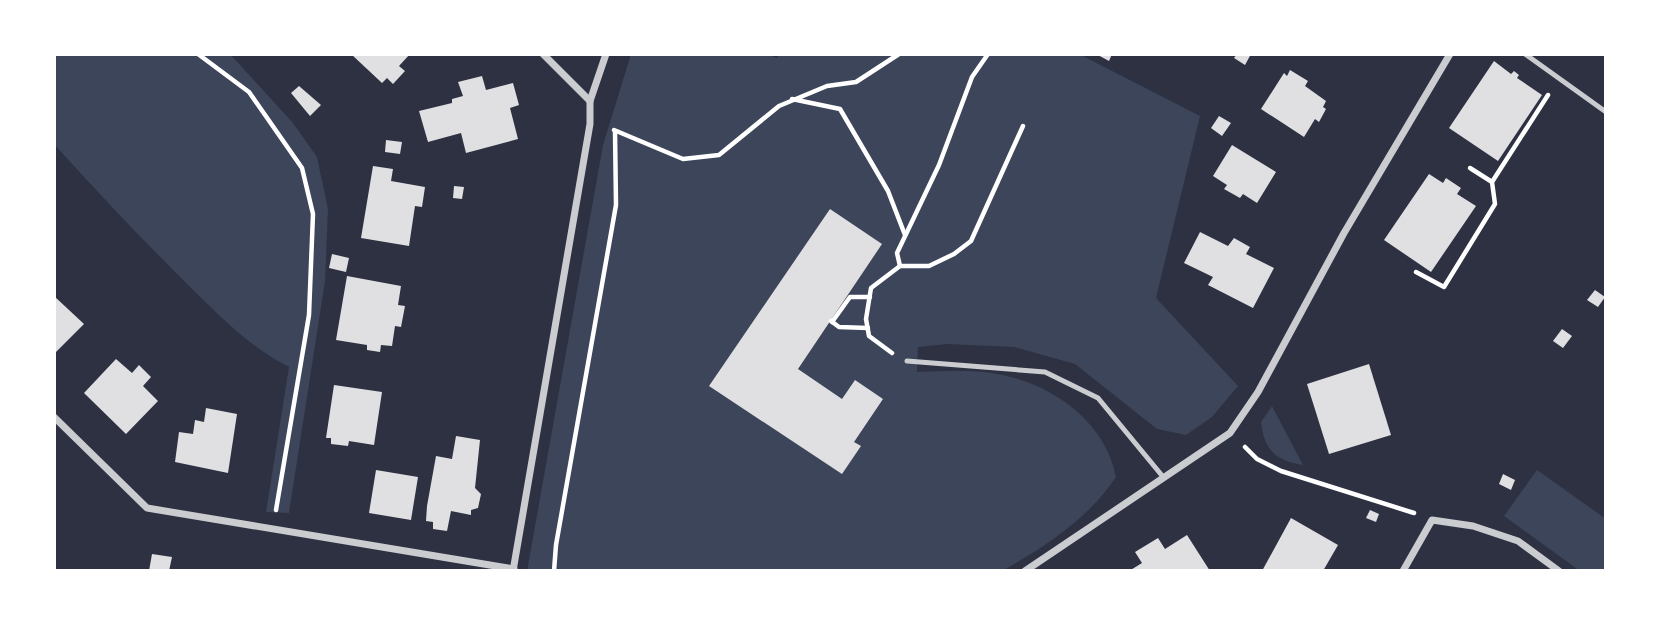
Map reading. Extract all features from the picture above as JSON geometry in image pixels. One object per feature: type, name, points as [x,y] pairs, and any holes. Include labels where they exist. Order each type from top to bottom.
[{"type":"street","points":[[543,54],[590,101]]},
{"type":"street","points":[[54,417],[147,508],[514,570],[590,124],[590,101],[606,54]]},
{"type":"street","points":[[1025,571],[1230,433],[1258,392],[1344,233],[1450,54]]},
{"type":"street","points":[[1403,571],[1432,520],[1473,526],[1518,541],[1559,571]]},
{"type":"lane","points":[[1525,54],[1606,112]]},
{"type":"lane","points":[[907,360],[1045,372],[1098,398],[1164,478]]},
{"type":"path","points":[[198,54],[249,92],[302,168],[313,214],[309,316],[274,529]]},
{"type":"path","points":[[590,124],[615,131],[683,159],[719,155],[792,99],[827,86],[856,82],[899,54]]},
{"type":"path","points":[[900,266],[897,253],[939,165],[972,77],[988,54]]},
{"type":"path","points":[[1416,272],[1444,287],[1495,204],[1492,182],[1559,77]]},
{"type":"path","points":[[792,99],[840,109],[888,191],[905,236]]},
{"type":"path","points":[[907,360],[885,350],[869,335],[871,288],[900,266],[929,266],[954,254],[971,241],[1023,126]]},
{"type":"path","points":[[554,571],[556,545],[616,205],[615,131]]},
{"type":"path","points":[[1470,168],[1492,182]]},
{"type":"path","points":[[868,328],[839,327],[831,322],[850,298],[870,297]]},
{"type":"path","points":[[1230,433],[1257,459],[1281,471],[1360,493],[1432,520]]},
{"type":"shaded area","points":[[54,54],[230,54],[293,123],[317,157],[328,209],[325,281],[289,513],[266,512],[289,367],[261,350],[223,319],[136,232],[54,144]]},
{"type":"shaded area","points":[[631,54],[767,54],[777,58],[779,54],[1079,54],[1200,116],[1156,298],[1238,386],[1212,417],[1186,435],[1157,429],[1075,364],[1014,347],[947,344],[918,347],[917,372],[988,372],[1038,386],[1056,396],[1088,422],[1110,457],[1116,477],[1093,506],[1050,542],[1002,571],[527,571],[603,145]]},
{"type":"shaded area","points":[[1272,406],[1303,465],[1285,461],[1268,447],[1261,422]]},
{"type":"shaded area","points":[[1537,470],[1606,519],[1606,571],[1580,571],[1504,516]]},
{"type":"building","points":[[351,54],[410,54],[399,66],[405,71],[393,84],[387,78],[382,83]]},
{"type":"building","points":[[1096,54],[1112,54],[1109,61]]},
{"type":"building","points":[[1237,54],[1251,54],[1245,65],[1234,58]]},
{"type":"building","points":[[1494,61],[1511,74],[1514,71],[1519,75],[1517,78],[1542,95],[1498,161],[1449,128]]},
{"type":"building","points":[[1290,70],[1308,81],[1305,86],[1326,101],[1323,107],[1326,109],[1319,122],[1315,119],[1304,137],[1261,109],[1284,73],[1287,76]]},
{"type":"building","points":[[482,76],[486,90],[513,83],[519,105],[510,108],[518,139],[466,153],[461,133],[428,142],[419,111],[452,103],[452,99],[463,96],[458,82]]},
{"type":"building","points":[[299,86],[321,105],[310,116],[291,93]]},
{"type":"building","points":[[1219,116],[1231,123],[1222,136],[1211,128]]},
{"type":"building","points":[[386,140],[402,142],[400,154],[385,152]]},
{"type":"building","points":[[1232,145],[1276,172],[1257,203],[1243,194],[1240,198],[1224,189],[1227,185],[1213,176]]},
{"type":"building","points":[[373,166],[393,169],[391,181],[425,187],[422,207],[415,206],[409,246],[361,238]]},
{"type":"building","points":[[1429,174],[1443,183],[1446,178],[1461,188],[1457,194],[1476,206],[1431,272],[1384,240]]},
{"type":"building","points":[[454,186],[464,187],[462,199],[453,198]]},
{"type":"building","points":[[830,209],[882,244],[798,369],[842,399],[855,380],[883,399],[854,442],[861,446],[842,474],[709,386]]},
{"type":"building","points":[[1200,232],[1228,246],[1234,238],[1250,247],[1246,254],[1274,268],[1253,308],[1208,285],[1213,277],[1184,263]]},
{"type":"building","points":[[332,254],[349,258],[346,272],[329,268]]},
{"type":"building","points":[[347,276],[401,286],[398,305],[405,306],[401,327],[395,326],[392,346],[381,345],[380,352],[367,350],[367,345],[336,340]]},
{"type":"building","points":[[1595,290],[1605,297],[1598,307],[1587,300]]},
{"type":"building","points":[[54,296],[84,324],[54,354]]},
{"type":"building","points":[[1562,329],[1572,336],[1563,348],[1553,341]]},
{"type":"building","points":[[116,359],[132,373],[139,365],[151,377],[143,386],[158,401],[126,434],[84,393]]},
{"type":"building","points":[[1369,364],[1391,435],[1329,454],[1307,384]]},
{"type":"building","points":[[334,385],[382,392],[374,445],[349,441],[348,446],[331,444],[331,438],[326,438]]},
{"type":"building","points":[[206,408],[237,414],[228,473],[175,462],[179,432],[193,434],[195,420],[204,422]]},
{"type":"building","points":[[456,436],[480,440],[475,488],[481,494],[478,508],[471,510],[471,515],[451,511],[447,531],[433,529],[433,522],[426,521],[436,456],[452,459]]},
{"type":"building","points":[[376,470],[418,477],[411,520],[369,513]]},
{"type":"building","points":[[1503,474],[1515,480],[1511,490],[1499,484]]},
{"type":"building","points":[[1370,510],[1379,514],[1376,522],[1366,518]]},
{"type":"building","points":[[1291,518],[1338,545],[1323,571],[1262,571]]},
{"type":"building","points":[[1187,535],[1210,571],[1129,571],[1142,563],[1135,552],[1158,538],[1165,549]]},
{"type":"building","points":[[152,554],[172,557],[169,571],[149,571]]}]
